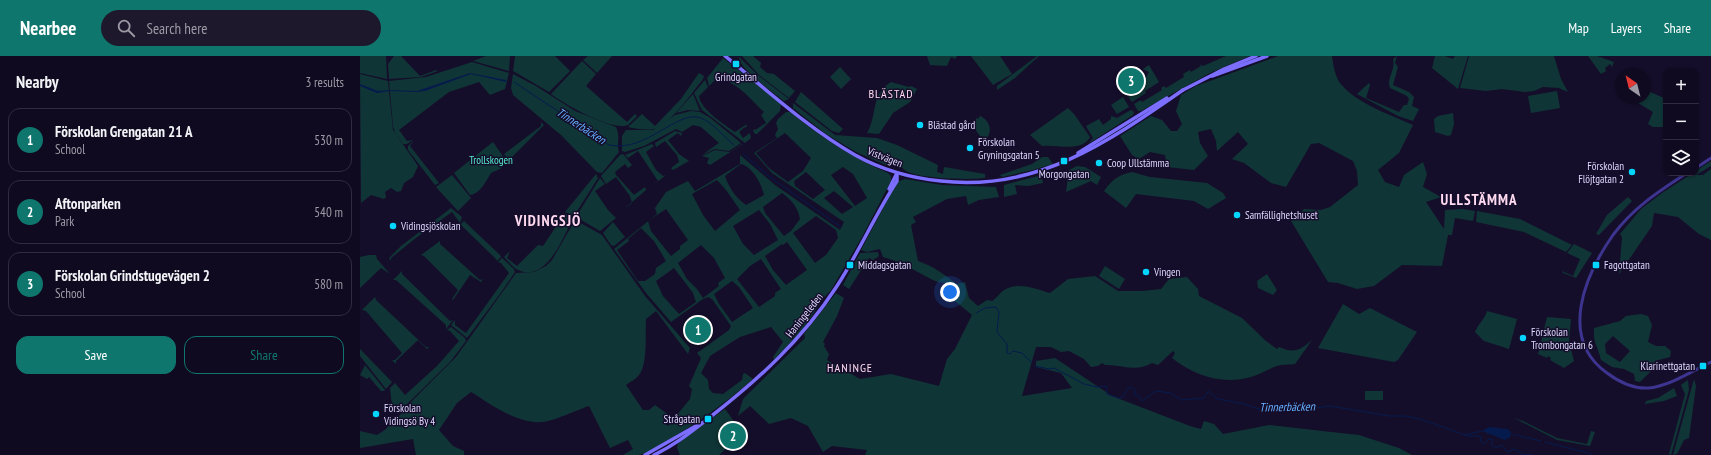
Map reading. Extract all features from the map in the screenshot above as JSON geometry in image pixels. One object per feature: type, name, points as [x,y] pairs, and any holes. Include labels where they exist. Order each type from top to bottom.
[{"type":"main road","name":"Vistvägen","points":[[726,57],[830,139],[861,158],[897,173],[948,182],[986,182],[1019,177],[1057,165],[1138,115],[1183,90],[1256,56]]},
{"type":"main road","name":"Vistvägen","points":[[1202,80],[1267,56]]},
{"type":"main road","name":"Haningeleden","points":[[654,455],[683,439],[760,377],[810,323],[846,270],[897,180],[897,173]]},
{"type":"main road","name":"Haningeleden","points":[[644,455],[708,419]]},
{"type":"street","points":[[1699,166],[1711,158]]},
{"type":"street","points":[[1682,176],[1645,201],[1630,214],[1614,234],[1601,255],[1587,286],[1579,316],[1579,331],[1585,350],[1597,365],[1614,378],[1631,385],[1644,388],[1658,386],[1711,362]]},
{"type":"green space","points":[[360,56],[386,56],[387,79],[360,73]]},
{"type":"green space","points":[[394,56],[401,56],[420,76],[436,70],[438,71],[421,77],[389,79],[388,64]]},
{"type":"green space","points":[[486,56],[510,56],[509,71],[473,61]]},
{"type":"green space","points":[[515,56],[555,56],[570,71],[549,92],[513,71]]},
{"type":"green space","points":[[588,56],[612,56],[597,73],[583,60]]},
{"type":"green space","points":[[742,56],[753,56],[761,63],[760,67],[767,73],[774,74],[795,91],[789,98],[759,75]]},
{"type":"green space","points":[[927,56],[957,56],[955,59],[951,57],[947,66],[930,65]]},
{"type":"green space","points":[[971,56],[1000,56],[1012,74],[993,85]]},
{"type":"green space","points":[[1039,56],[1015,78],[997,90],[997,86]]},
{"type":"green space","points":[[1226,56],[1250,56],[1210,73],[1141,111],[1138,111],[1134,104],[1141,100],[1142,102],[1162,90],[1161,88],[1164,86],[1166,88],[1184,77],[1183,74],[1190,70],[1191,72],[1201,66],[1200,64],[1203,66]]},
{"type":"green space","points":[[1278,56],[1332,56],[1340,83],[1355,97],[1374,108],[1413,125],[1399,153],[1378,170],[1385,182],[1399,187],[1404,175],[1423,162],[1427,174],[1423,187],[1441,197],[1426,202],[1444,229],[1445,210],[1463,209],[1475,211],[1473,221],[1455,218],[1452,235],[1448,235],[1442,266],[1402,265],[1374,286],[1357,289],[1338,283],[1328,282],[1291,221],[1304,209],[1321,210],[1330,207],[1358,185],[1357,171],[1353,161],[1319,143],[1311,144],[1286,187],[1271,183],[1244,163],[1232,159],[1248,144],[1238,132],[1217,151],[1216,141],[1211,129],[1198,132],[1200,143],[1208,156],[1194,170],[1167,167],[1165,155],[1150,152],[1139,159],[1132,155],[1120,136],[1151,116],[1162,120],[1171,131],[1177,131],[1182,124],[1176,111],[1181,95],[1196,86]]},
{"type":"green space","points":[[1397,56],[1395,63],[1398,67],[1393,85],[1409,92],[1414,97],[1412,106],[1419,109],[1413,121],[1398,116],[1357,94],[1369,83],[1370,85],[1366,98],[1399,112],[1404,105],[1407,105],[1409,99],[1407,96],[1390,88],[1389,85],[1394,63],[1393,59]]},
{"type":"green space","points":[[1435,56],[1445,56],[1453,59],[1455,56],[1468,56],[1458,89],[1432,68]]},
{"type":"green space","points":[[1469,56],[1554,56],[1561,79],[1568,92],[1559,88],[1543,87],[1534,91],[1525,92],[1502,89],[1486,91],[1460,88]]},
{"type":"green space","points":[[1588,56],[1597,56],[1614,62],[1612,67],[1610,64],[1605,68],[1606,71],[1601,74]]},
{"type":"green space","points":[[739,57],[759,76],[789,99],[784,101],[757,80],[744,67]]},
{"type":"green space","points":[[723,58],[781,103],[780,111],[757,134],[753,131],[754,129],[755,130],[766,123],[761,115],[764,112],[730,82],[716,79],[709,86],[707,78]]},
{"type":"green space","points":[[582,61],[596,74],[586,86],[627,122],[635,114],[637,116],[628,125],[611,125],[600,121],[566,104],[551,94]]},
{"type":"green space","points":[[472,62],[509,73],[505,89],[490,95],[479,82],[449,92],[399,130],[407,141],[413,140],[407,144],[403,144],[395,133],[393,126],[389,81],[426,77]]},
{"type":"green space","points":[[1149,65],[1159,82],[1132,102],[1128,97],[1140,89],[1149,72],[1143,69]]},
{"type":"green space","points":[[840,67],[851,79],[841,89],[830,77]]},
{"type":"green space","points":[[699,73],[704,76],[703,79],[670,119],[657,128],[639,129],[628,127],[642,114],[655,126],[681,99]]},
{"type":"green space","points":[[360,74],[388,81],[393,130],[418,166],[413,177],[404,183],[401,191],[397,192],[391,188],[385,192],[386,197],[384,199],[371,195],[361,203]]},
{"type":"green space","points":[[513,74],[536,86],[575,111],[616,127],[619,152],[602,173],[597,172],[561,135],[513,95],[511,88]]},
{"type":"green space","points":[[705,80],[708,87],[699,96],[700,101],[708,111],[735,132],[747,124],[746,128],[745,127],[739,132],[743,138],[750,133],[751,138],[745,143],[702,110],[694,93]]},
{"type":"green space","points":[[891,82],[909,87],[911,86],[917,89],[910,102],[893,113],[879,134],[867,133],[877,99],[884,87]]},
{"type":"green space","points":[[1557,91],[1560,108],[1531,113],[1528,96]]},
{"type":"green space","points":[[801,92],[843,129],[839,133],[832,131],[795,102]]},
{"type":"green space","points":[[1651,92],[1663,98],[1663,127],[1653,127],[1648,124],[1653,112],[1640,104],[1651,104]]},
{"type":"green space","points":[[693,94],[700,111],[688,110],[676,113]]},
{"type":"green space","points":[[1123,97],[1129,107],[1117,114],[1111,105]]},
{"type":"green space","points":[[793,103],[835,135],[877,138],[897,145],[938,165],[937,172],[943,174],[944,167],[985,174],[985,178],[956,179],[922,176],[905,171],[900,165],[891,164],[888,166],[856,152],[826,134],[793,108]]},
{"type":"green space","points":[[1068,108],[1090,137],[1086,142],[1081,145],[1068,147],[1042,146],[1030,135]]},
{"type":"green space","points":[[1131,110],[1134,112],[1133,115],[1088,144],[1093,138],[1086,126],[1099,119],[1103,125],[1111,119],[1111,116],[1117,118]]},
{"type":"green space","points":[[691,111],[700,112],[709,117],[741,143],[729,151],[715,149],[702,155],[719,143],[701,127],[693,125],[682,132],[676,129],[644,146],[625,152],[622,151],[622,136],[626,130],[653,130],[675,115]]},
{"type":"green space","points":[[786,112],[790,112],[837,146],[862,161],[888,173],[891,176],[891,181],[862,237],[831,290],[820,302],[801,331],[774,360],[773,357],[783,342],[771,327],[740,337],[710,356],[701,373],[708,380],[709,389],[713,393],[723,394],[742,380],[743,374],[745,373],[753,379],[731,397],[675,436],[648,452],[638,455],[623,455],[633,449],[628,440],[610,448],[589,406],[553,420],[533,422],[505,413],[471,392],[457,403],[439,430],[453,446],[464,451],[464,455],[416,455],[413,439],[360,448],[360,431],[377,435],[386,429],[393,420],[395,421],[409,404],[456,357],[516,273],[534,272],[546,266],[552,260],[575,220],[602,235],[645,296],[690,348],[688,354],[656,311],[646,319],[646,348],[644,364],[638,376],[626,385],[643,410],[649,410],[655,405],[669,415],[663,422],[668,426],[690,399],[692,389],[689,386],[701,358],[697,353],[729,330],[731,326],[712,299],[708,297],[671,322],[646,293],[614,249],[648,221],[651,231],[671,256],[688,240],[666,209],[650,220],[657,214],[655,208],[666,192],[688,181],[695,191],[740,164],[740,155],[775,185],[840,230],[844,222],[772,173],[754,153],[777,138],[775,135],[778,129],[776,123],[778,119]],"holes":[[[785,133],[811,158],[803,171],[788,182],[769,168],[756,153]],[[741,164],[753,172],[764,195],[746,205],[736,196],[725,176]],[[843,167],[853,174],[867,198],[855,206],[831,175]],[[806,172],[825,190],[813,199],[795,186],[794,181]],[[717,180],[740,210],[715,231],[703,215],[692,194]],[[834,191],[853,207],[842,214],[824,198]],[[782,193],[794,204],[800,219],[791,231],[784,236],[765,213],[763,207]],[[759,210],[770,224],[778,240],[754,255],[743,244],[733,226]],[[816,216],[836,230],[838,238],[826,255],[815,263],[793,233]],[[641,228],[654,241],[666,261],[656,268],[655,274],[645,281],[638,281],[617,250],[629,241],[628,239]],[[787,242],[807,270],[786,285],[773,270],[765,256]],[[701,245],[714,258],[725,278],[718,283],[719,286],[703,298],[697,289],[687,279],[678,263]],[[761,259],[781,289],[775,293],[775,296],[759,307],[737,279],[750,266]],[[674,268],[693,293],[696,302],[679,314],[663,296],[656,281]],[[732,281],[739,287],[753,308],[732,322],[719,304],[714,294]]]},
{"type":"green space","points":[[1453,113],[1454,124],[1451,135],[1448,136],[1435,132],[1434,119],[1438,116]]},
{"type":"green space","points":[[980,116],[986,120],[990,129],[987,138],[980,136],[975,129],[976,118],[978,119]]},
{"type":"green space","points":[[541,122],[544,125],[509,160],[504,154],[541,126]]},
{"type":"green space","points":[[675,131],[682,133],[681,136],[678,133],[668,140],[679,154],[689,161],[673,170],[671,168],[679,162],[677,155],[665,141],[656,147],[655,143]]},
{"type":"green space","points":[[414,141],[410,146],[439,183],[435,185],[408,150],[408,146]]},
{"type":"green space","name":"Trollskogen","points":[[493,142],[507,162],[500,169],[491,173],[480,190],[470,195],[454,173]]},
{"type":"green space","points":[[652,144],[654,146],[646,152],[656,170],[663,176],[666,175],[648,189],[658,181],[638,151],[628,158],[625,155]]},
{"type":"green space","points":[[743,144],[710,165],[707,163],[709,158],[702,156],[715,150],[730,152]]},
{"type":"green space","points":[[623,154],[632,165],[628,168],[625,164],[615,172],[616,175],[634,195],[645,187],[646,190],[632,202],[630,196],[616,177],[606,184],[601,176],[620,155]]},
{"type":"green space","points":[[1042,157],[1048,157],[1053,164],[1002,177],[1000,175],[1032,164]]},
{"type":"green space","points":[[1711,161],[1711,166],[1699,173],[1699,169]]},
{"type":"green space","points":[[1077,166],[1085,167],[1101,177],[1097,185],[1091,181],[1066,192],[1069,170]]},
{"type":"green space","points":[[1711,169],[1711,240],[1699,234],[1678,217],[1654,213],[1652,226],[1619,274],[1622,237],[1620,234],[1641,209],[1688,176],[1703,175]]},
{"type":"green space","points":[[1132,172],[1150,177],[1207,183],[1223,193],[1226,198],[1208,209],[1194,201],[1136,194],[1126,208],[1104,191],[1116,178]]},
{"type":"green space","points":[[596,174],[598,178],[574,216],[565,212]]},
{"type":"green space","points":[[452,175],[471,198],[458,211],[436,187]]},
{"type":"green space","points":[[1038,176],[1042,179],[1043,183],[1028,186],[1015,185],[1017,194],[1004,197],[1004,185]]},
{"type":"green space","points":[[600,178],[605,184],[595,191],[608,210],[616,218],[600,231],[576,217]]},
{"type":"green space","points":[[905,179],[942,185],[996,187],[999,197],[979,200],[968,205],[966,196],[947,199],[913,217],[916,222],[911,225],[918,261],[938,271],[956,284],[965,282],[969,298],[978,306],[987,300],[992,301],[1004,290],[1017,286],[1028,287],[1050,293],[1068,279],[1095,276],[1118,291],[1142,291],[1161,289],[1169,279],[1187,277],[1198,289],[1199,296],[1242,318],[1266,341],[1277,349],[1279,347],[1289,350],[1297,350],[1312,340],[1295,364],[1279,365],[1251,377],[1230,380],[1209,377],[1190,370],[1172,358],[1175,353],[1173,351],[1158,365],[1152,363],[1146,366],[1134,368],[1105,365],[1102,363],[1098,366],[1091,367],[1084,359],[1069,351],[1061,352],[1051,347],[1036,347],[1022,396],[1072,388],[1061,373],[1036,367],[1036,361],[1055,358],[1112,396],[1201,429],[1204,421],[1214,424],[1223,434],[1269,425],[1359,435],[1399,448],[1412,455],[865,455],[867,450],[832,446],[823,452],[808,426],[791,418],[769,424],[750,406],[738,416],[743,399],[805,338],[804,334],[836,293],[844,298],[837,316],[823,342],[829,354],[827,360],[860,379],[891,374],[939,386],[947,359],[955,349],[972,315],[950,297],[957,288],[949,284],[934,281],[902,264],[883,257],[880,249],[867,252],[861,250],[897,182]]},
{"type":"green space","points":[[1628,197],[1632,201],[1599,235],[1596,234],[1607,215]]},
{"type":"green space","points":[[451,208],[462,217],[460,223],[452,212],[417,237],[391,258],[391,261],[389,258],[401,246]]},
{"type":"green space","points":[[1477,211],[1520,219],[1572,245],[1566,252],[1524,232],[1476,222]]},
{"type":"green space","points":[[565,213],[572,220],[552,257],[545,265],[537,270],[528,272],[516,269],[504,257],[510,251],[507,258],[517,266],[538,245],[543,246]]},
{"type":"green space","points":[[464,221],[500,255],[501,257],[497,261],[461,225]]},
{"type":"green space","points":[[613,222],[625,237],[614,246],[611,245],[603,233]]},
{"type":"green space","points":[[440,241],[440,244],[480,280],[483,279],[481,282],[470,275],[453,300],[452,299],[458,290],[424,256],[421,255]]},
{"type":"green space","points":[[1574,244],[1592,253],[1576,278],[1563,273],[1562,271],[1573,276],[1580,259],[1567,253]]},
{"type":"green space","points":[[878,252],[879,256],[873,260],[869,258],[849,289],[843,285],[860,253]]},
{"type":"green space","points":[[376,255],[377,259],[390,274],[381,268],[360,288],[360,257]]},
{"type":"green space","points":[[502,258],[514,269],[515,272],[467,338],[451,325],[455,320],[455,325],[466,333],[509,273],[501,263],[498,262]]},
{"type":"green space","points":[[1105,266],[1125,279],[1119,289],[1099,276]]},
{"type":"green space","points":[[402,271],[402,274],[450,321],[453,320],[446,329],[446,325],[396,280],[393,280]]},
{"type":"green space","points":[[1267,274],[1277,290],[1273,295],[1258,288],[1257,281]]},
{"type":"green space","points":[[375,297],[376,300],[426,347],[429,347],[427,349],[418,340],[396,361],[396,364],[392,360],[395,360],[402,353],[366,311],[362,310]]},
{"type":"green space","points":[[1343,304],[1359,314],[1370,308],[1417,332],[1398,360],[1394,362],[1318,348]]},
{"type":"green space","points":[[1487,311],[1517,319],[1509,349],[1484,341],[1475,332],[1485,317]]},
{"type":"green space","points":[[1641,314],[1648,316],[1652,325],[1648,342],[1656,346],[1665,346],[1671,351],[1670,357],[1655,361],[1653,369],[1640,382],[1635,381],[1634,374],[1624,369],[1612,367],[1601,360],[1595,341],[1594,328],[1620,321],[1626,316]],"holes":[[[1613,336],[1630,351],[1620,362],[1606,353],[1605,344]]]},
{"type":"green space","points":[[1547,317],[1571,319],[1569,341],[1574,361],[1564,368],[1550,360],[1551,358],[1548,356],[1547,358],[1538,354]]},
{"type":"green space","points":[[451,327],[465,338],[466,341],[450,362],[398,413],[396,413],[392,406],[390,388],[395,383],[405,395],[437,366],[459,341],[450,331],[447,330]]},
{"type":"green space","points":[[360,349],[392,382],[386,389],[360,356]]},
{"type":"green space","points":[[365,365],[385,390],[384,391],[381,391],[369,377],[367,379],[360,375]]},
{"type":"green space","points":[[1694,379],[1696,386],[1689,438],[1684,440],[1677,454],[1673,455]]},
{"type":"green space","points":[[1688,380],[1689,390],[1671,455],[1669,454],[1685,394],[1681,385]]},
{"type":"green space","points":[[1674,388],[1677,396],[1664,401],[1645,404],[1646,401],[1658,398]]},
{"type":"green space","points":[[1365,391],[1383,391],[1383,400],[1365,400]]},
{"type":"green space","points":[[725,409],[744,435],[739,436],[719,455],[680,455],[677,448],[678,443]]},
{"type":"green space","points":[[1514,418],[1557,438],[1587,444],[1591,431],[1595,432],[1590,446],[1557,440]]},
{"type":"water","points":[[470,73],[506,80],[506,82],[471,74],[425,91],[417,92],[390,91],[377,93],[360,86],[360,84],[378,91],[391,90],[417,91]]},
{"type":"water","points":[[1489,427],[1507,429],[1511,432],[1510,437],[1505,440],[1482,431]]},
{"type":"waterway","name":"Tinnerbäcken","points":[[514,82],[609,145],[623,146],[636,143],[671,125],[692,117],[705,120],[734,145]]},
{"type":"waterway","points":[[743,154],[771,178],[841,227]]},
{"type":"waterway","name":"Tinnerbäcken","points":[[976,313],[985,308],[996,307],[999,312],[997,332],[1007,344],[1007,353],[1010,354],[1013,351],[1022,353],[1032,363]]},
{"type":"waterway","name":"Tinnerbäcken","points":[[1035,366],[1049,369],[1054,368],[1084,384],[1097,387],[1106,386],[1107,394],[1118,398],[1123,397],[1127,389],[1131,387],[1135,390],[1134,395],[1138,395],[1142,401],[1156,391],[1170,393],[1182,400],[1204,398],[1208,391],[1218,399],[1244,404],[1259,409],[1298,407],[1309,409],[1330,406],[1390,416],[1405,416],[1423,420],[1468,436],[1480,436],[1483,444],[1489,439],[1492,439],[1492,446],[1495,448],[1502,445],[1507,452],[1514,449],[1522,454],[1531,455]]},
{"type":"waterway","name":"Tinnerbäcken","points":[[1465,435],[1482,431]]},
{"type":"waterway","points":[[1516,435],[1541,441]]},
{"type":"waterway","points":[[1545,442],[1588,453]]},
{"type":"place","name":"Grindgatan","points":[[736,64]]},
{"type":"place","name":"Förskolan Grindstugevägen 2","points":[[1131,81]]},
{"type":"place","name":"Blästad gård","points":[[920,125]]},
{"type":"place","name":"Förskolan Gryningsgatan 5","points":[[970,148]]},
{"type":"place","name":"Morgongatan","points":[[1064,161]]},
{"type":"place","name":"Coop Ullstämma","points":[[1099,163]]},
{"type":"place","name":"Förskolan Flöjtgatan 2","points":[[1632,172]]},
{"type":"place","name":"Samfällighetshuset","points":[[1237,215]]},
{"type":"place","name":"Vidingsjöskolan","points":[[393,226]]},
{"type":"place","name":"Middagsgatan","points":[[850,265]]},
{"type":"place","name":"Fagottgatan","points":[[1596,265]]},
{"type":"place","name":"Vingen","points":[[1146,272]]},
{"type":"place","name":"Förskolan Grengatan 21 A","points":[[698,330]]},
{"type":"place","name":"Förskolan Trombongatan 6","points":[[1523,338]]},
{"type":"place","name":"Klarinettgatan","points":[[1703,366]]},
{"type":"place","name":"Förskolan Vidingsö By 4","points":[[376,414]]},
{"type":"place","name":"Strågatan","points":[[708,419]]},
{"type":"place","name":"Aftonparken","points":[[733,436]]},
{"type":"district","name":"BLÄSTAD","points":[[891,94]]},
{"type":"district","name":"ULLSTÄMMA","points":[[1479,200]]},
{"type":"district","name":"VIDINGSJÖ","points":[[548,221]]},
{"type":"district","name":"HANINGE","points":[[850,368]]}]
